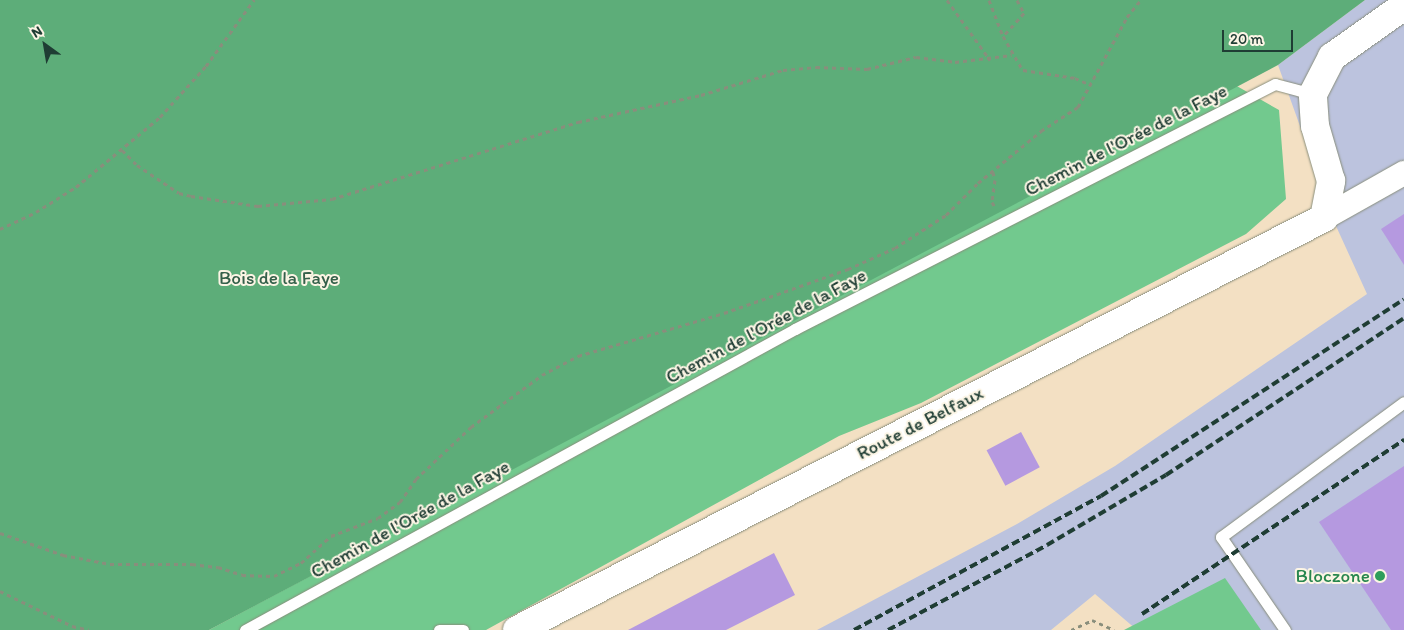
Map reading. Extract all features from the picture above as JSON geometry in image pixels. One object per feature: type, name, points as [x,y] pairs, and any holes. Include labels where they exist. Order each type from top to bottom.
[{"type":"street","points":[[1324,218],[1331,181],[1315,126],[1313,94],[1332,57],[1404,6]]},
{"type":"street","points":[[1324,218],[1404,173]]},
{"type":"street","name":"Route de Belfaux","points":[[517,630],[1324,218]]},
{"type":"lane","name":"Chemin de l'Orée de la Faye","points":[[245,630],[795,329],[1275,84],[1313,94]]},
{"type":"lane","points":[[1284,630],[1221,537],[1404,402]]},
{"type":"lane","points":[[439,630],[463,630]]},
{"type":"path","points":[[0,229],[36,212],[76,187],[160,117],[206,66],[254,0]]},
{"type":"path","points":[[948,0],[990,60]]},
{"type":"path","points":[[989,0],[1012,55],[1023,70],[1075,78],[1091,85]]},
{"type":"path","points":[[1003,36],[1024,13],[1017,0]]},
{"type":"path","points":[[0,533],[63,555],[110,564],[192,564],[218,567],[242,575],[274,576],[301,563],[343,528],[378,518],[400,502],[416,479],[471,426],[542,375],[578,356],[724,313],[848,269],[895,248],[946,215],[1041,131],[1078,107],[1127,17],[1141,0]]},
{"type":"path","points":[[122,150],[137,165],[191,196],[258,206],[332,199],[578,122],[701,95],[783,70],[816,67],[867,69],[916,57],[935,57],[955,62],[990,60],[1012,55]]},
{"type":"path","points":[[992,202],[995,180],[993,172]]},
{"type":"path","points":[[0,591],[72,626],[88,630]]},
{"type":"path","points":[[1071,630],[1092,620],[1114,630]]},
{"type":"shaded area","points":[[1365,0],[1404,0],[1404,630],[1137,630],[1095,594],[1051,630],[817,630],[1017,524],[1115,466],[1367,294],[1336,226],[1278,65]]},
{"type":"green space","name":"Bois de la Faye","points":[[0,0],[1365,0],[1278,65],[209,630],[0,630]]},
{"type":"green space","points":[[1235,85],[1279,110],[1286,199],[1246,234],[921,403],[839,436],[486,630],[209,630]]},
{"type":"green space","points":[[1225,578],[1261,630],[1124,630]]},
{"type":"building","points":[[1404,214],[1404,265],[1381,229]]},
{"type":"building","points":[[1021,432],[1040,467],[1005,486],[987,450]]},
{"type":"building","name":"Bloczone","points":[[1404,466],[1404,630],[1391,630],[1319,522]]},
{"type":"building","points":[[774,553],[795,595],[726,630],[628,630]]},
{"type":"railway","points":[[854,630],[1101,496],[1404,299]]},
{"type":"railway","points":[[888,630],[1047,545],[1166,475],[1404,318]]},
{"type":"railway","points":[[1142,614],[1404,440]]},
{"type":"place","name":"Bloczone","points":[[1380,576]]}]
